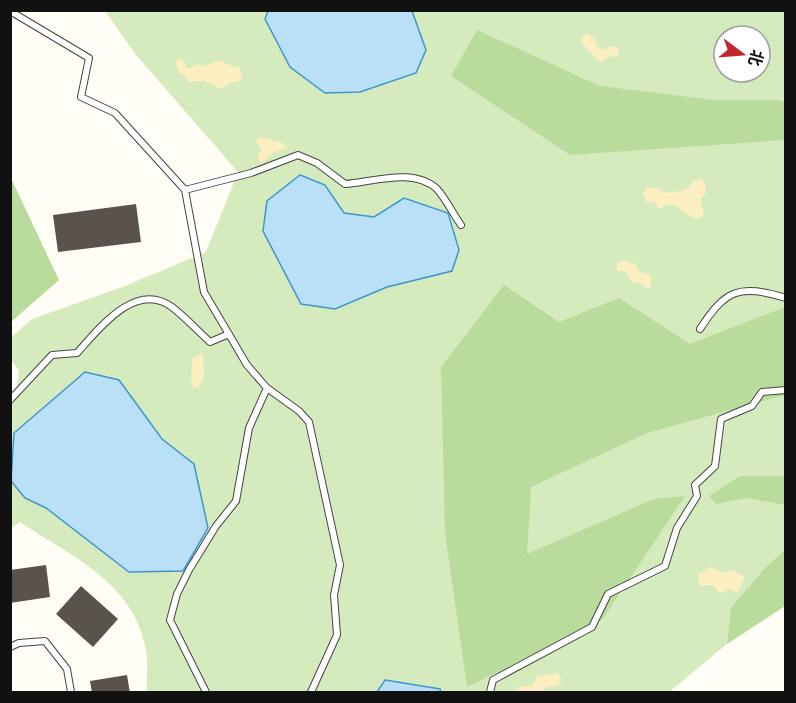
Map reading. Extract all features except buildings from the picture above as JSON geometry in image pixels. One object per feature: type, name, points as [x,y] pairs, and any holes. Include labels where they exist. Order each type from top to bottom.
[{"type":"lane","points":[[10,11],[90,57],[81,97],[115,113],[185,190],[204,292],[247,365],[267,388],[299,411],[309,422],[340,565],[334,595],[337,635],[311,693]]},
{"type":"lane","points":[[185,190],[251,173],[298,155],[317,164],[345,184],[399,178],[422,179],[437,190],[461,225]]},
{"type":"lane","points":[[700,329],[712,311],[728,295],[758,290],[786,298]]},
{"type":"lane","points":[[10,400],[52,356],[76,353],[106,321],[136,300],[154,300],[170,305],[210,342],[229,334]]},
{"type":"lane","points":[[206,693],[170,620],[177,594],[189,570],[216,526],[236,501],[249,428],[267,388]]},
{"type":"lane","points":[[490,693],[493,680],[592,627],[608,594],[666,566],[677,528],[698,496],[695,485],[715,466],[721,420],[752,406],[762,392],[786,390]]},
{"type":"lane","points":[[10,647],[19,643],[45,641],[67,669],[71,693]]},
{"type":"green space","points":[[105,11],[785,11],[785,606],[727,644],[669,692],[147,692],[146,651],[138,623],[127,604],[113,587],[78,559],[20,522],[11,528],[11,392],[16,391],[19,371],[11,359],[11,337],[32,319],[125,286],[206,252],[238,172],[136,55]]},
{"type":"green space","points":[[477,30],[600,86],[714,100],[778,100],[785,102],[785,140],[570,155],[451,76]]},
{"type":"green space","points":[[10,176],[59,280],[11,322],[10,322]]},
{"type":"green space","points":[[504,285],[559,322],[619,298],[690,344],[785,307],[785,395],[647,433],[531,487],[527,554],[654,499],[685,496],[602,620],[467,687],[445,533],[441,367]]},
{"type":"green space","points":[[740,476],[785,476],[785,505],[746,498],[716,504],[709,496]]},
{"type":"green space","points":[[785,550],[785,606],[727,644],[731,608],[765,568]]},
{"type":"sand","points":[[587,33],[603,50],[612,46],[619,48],[618,56],[608,57],[601,62],[598,60],[582,44],[581,38]]},
{"type":"sand","points":[[178,58],[183,60],[189,68],[197,64],[207,67],[220,61],[239,67],[243,76],[238,82],[230,83],[222,89],[204,81],[189,82],[183,74],[179,73],[176,62]]},
{"type":"sand","points":[[260,137],[281,142],[287,148],[274,152],[262,163],[257,157],[261,150],[256,141]]},
{"type":"sand","points":[[700,179],[705,183],[706,193],[700,199],[704,215],[698,219],[669,204],[659,209],[654,202],[646,202],[643,193],[647,187],[658,188],[665,193],[681,191],[688,188],[693,181]]},
{"type":"sand","points":[[623,260],[636,265],[640,272],[651,275],[651,287],[647,289],[641,284],[630,281],[625,271],[617,271],[617,264]]},
{"type":"sand","points":[[203,353],[204,378],[198,388],[191,387],[192,359]]},
{"type":"sand","points":[[711,567],[721,573],[733,570],[745,577],[737,593],[731,589],[719,593],[713,585],[700,586],[697,575]]},
{"type":"sand","points":[[558,673],[562,680],[557,686],[545,688],[544,692],[514,692],[521,686],[532,686],[537,676]]},
{"type":"water","points":[[268,11],[412,11],[426,50],[416,73],[360,92],[325,93],[290,67],[265,19]]},
{"type":"water","points":[[300,175],[325,185],[344,213],[374,217],[404,198],[448,213],[459,250],[452,271],[387,287],[335,309],[301,304],[263,231],[267,201]]},
{"type":"water","points":[[85,372],[119,380],[162,439],[194,464],[208,528],[183,571],[129,572],[46,508],[25,498],[11,481],[14,433]]},
{"type":"water","points":[[385,680],[440,689],[441,692],[377,692]]}]
